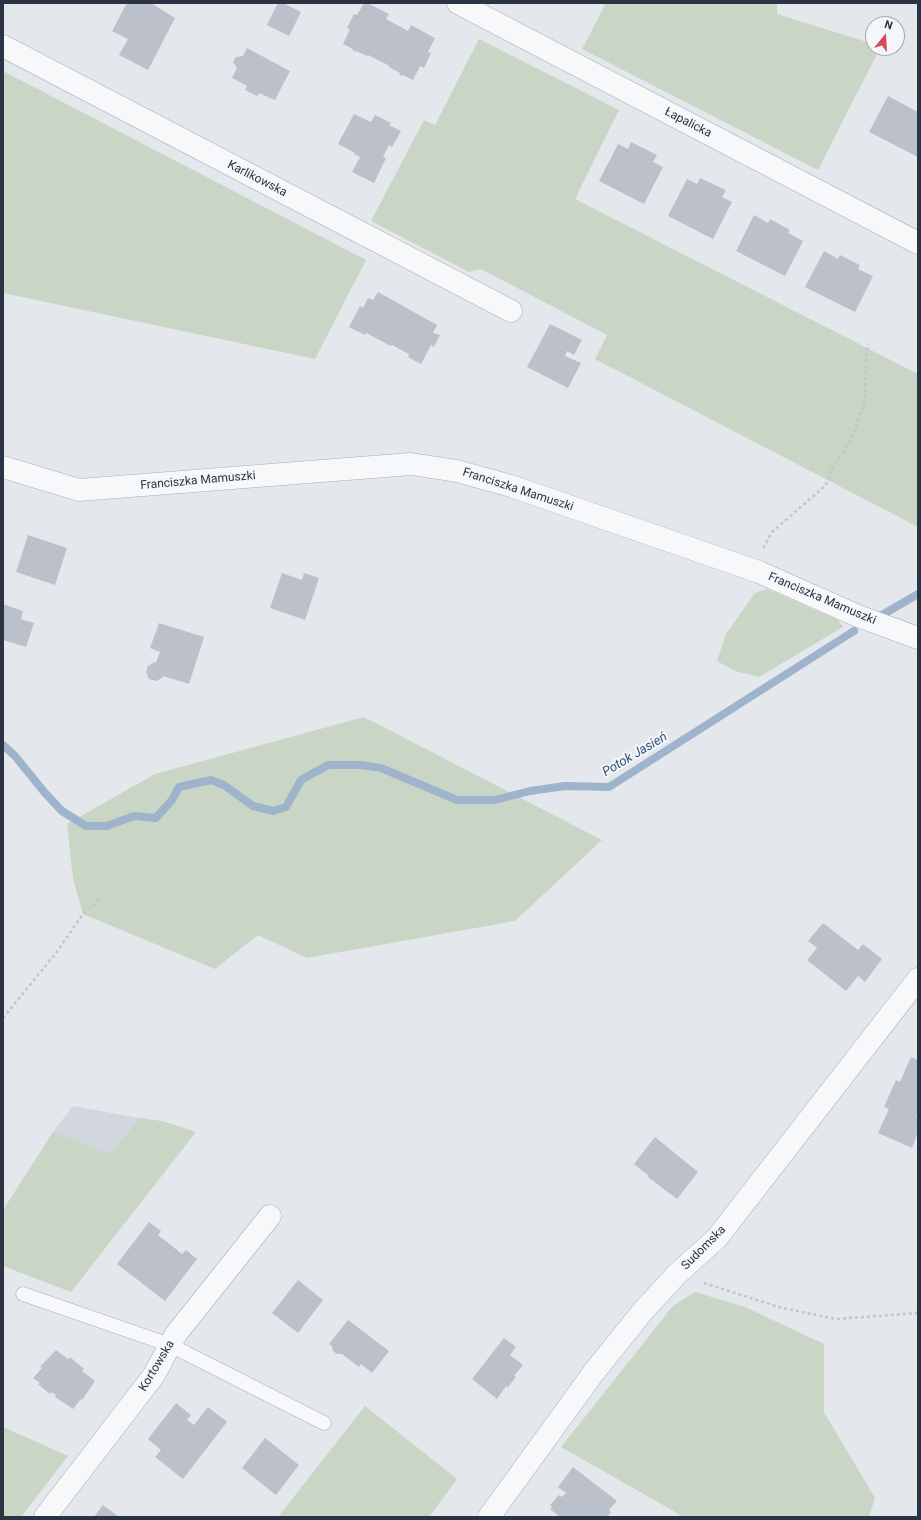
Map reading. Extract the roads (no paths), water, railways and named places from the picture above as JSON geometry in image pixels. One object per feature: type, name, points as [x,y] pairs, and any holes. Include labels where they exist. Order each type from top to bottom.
[{"type":"street","name":"Łapalicka","points":[[458,3],[918,243]]},
{"type":"street","name":"Karlikowska","points":[[3,46],[511,311]]},
{"type":"street","name":"Franciszka Mamuszki","points":[[3,467],[79,490],[411,464],[457,471],[511,486],[754,571],[858,616],[918,638]]},
{"type":"street","name":"Sudomska","points":[[489,1517],[594,1372],[643,1311],[677,1274],[717,1238],[918,978]]},
{"type":"street","name":"Kortowska","points":[[45,1517],[154,1375],[176,1334],[270,1216]]},
{"type":"lane","points":[[23,1294],[170,1345],[324,1423]]},
{"type":"waterway","name":"Potok Jasień","points":[[882,615],[918,594]]},
{"type":"waterway","name":"Potok Jasień","points":[[3,745],[15,756],[45,793],[62,811],[86,826],[107,826],[134,816],[156,818],[172,800],[179,787],[211,780],[224,785],[253,806],[273,811],[286,807],[301,780],[328,765],[361,765],[381,768],[457,800],[495,800],[530,791],[565,786],[609,787],[854,631]]}]
